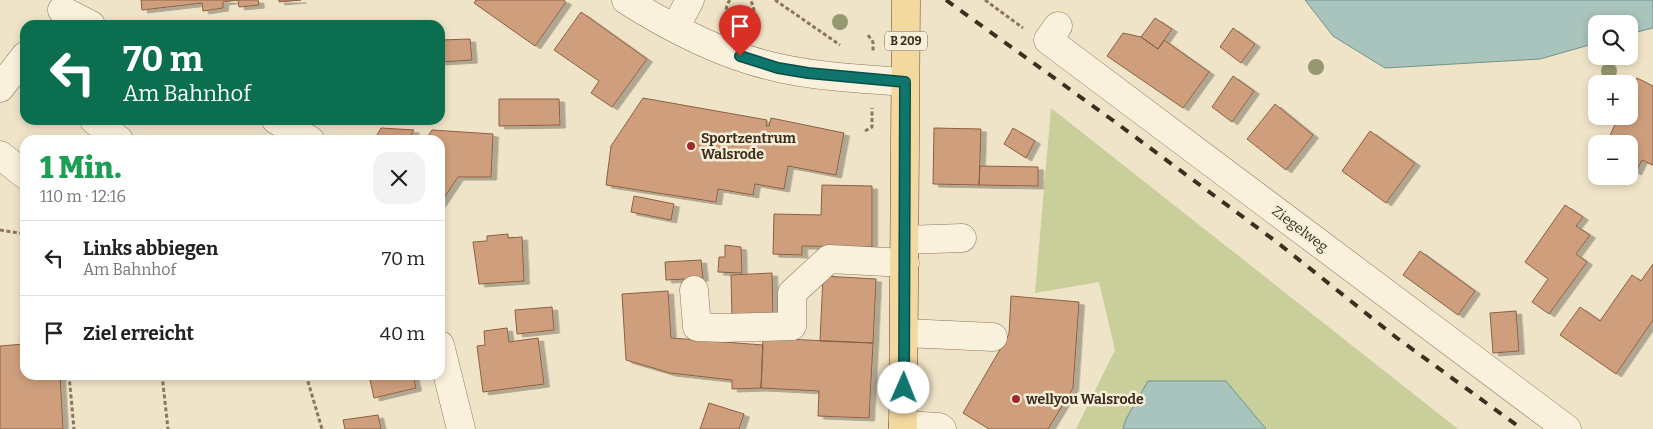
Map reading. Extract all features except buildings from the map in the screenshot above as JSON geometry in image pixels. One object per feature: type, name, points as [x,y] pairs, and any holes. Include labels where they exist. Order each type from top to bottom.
[{"type":"main road","name":"B 209","points":[[903,427],[906,0]]},
{"type":"street","points":[[626,0],[675,28],[722,49],[778,68],[808,73],[905,82]]},
{"type":"street","points":[[675,28],[690,0]]},
{"type":"street","points":[[60,12],[79,20]]},
{"type":"street","name":"Ziegelweg","points":[[1053,33],[1567,429]]},
{"type":"street","points":[[0,88],[20,65]]},
{"type":"street","points":[[100,125],[113,135]]},
{"type":"street","points":[[284,125],[302,135]]},
{"type":"street","points":[[0,155],[20,171]]},
{"type":"street","points":[[694,290],[697,327],[792,326],[792,292],[829,259],[905,251],[962,238]]},
{"type":"street","points":[[905,333],[993,337]]},
{"type":"street","points":[[445,365],[461,429]]},
{"type":"street","points":[[903,427],[939,427],[942,429]]},
{"type":"path","points":[[730,0],[726,7],[728,16],[739,24],[747,21],[753,15],[753,6],[750,0]]},
{"type":"path","points":[[775,0],[840,45]]},
{"type":"path","points":[[985,0],[1020,27],[1053,33]]},
{"type":"path","points":[[868,36],[873,42]]},
{"type":"path","points":[[865,131],[872,127]]},
{"type":"path","points":[[0,230],[20,233]]},
{"type":"path","points":[[69,380],[74,429]]},
{"type":"path","points":[[163,380],[168,429]]},
{"type":"path","points":[[307,380],[322,429]]},
{"type":"green space","points":[[1051,108],[1458,429],[1266,429],[1226,381],[1148,381],[1126,419],[1123,429],[1076,429],[1115,350],[1099,282],[1035,293]]},
{"type":"water","points":[[1305,0],[1653,0],[1653,28],[1638,32],[1638,15],[1588,15],[1588,45],[1540,59],[1385,68],[1333,36]]},
{"type":"water","points":[[1148,381],[1226,381],[1266,429],[1123,429],[1126,419]]},
{"type":"railway","points":[[946,0],[1278,243],[1397,338],[1522,429]]},
{"type":"place","name":"Sportzentrum Walsrode","points":[[691,146]]},
{"type":"place","name":"wellyou Walsrode","points":[[1016,399]]},
{"type":"route","points":[[740,56],[778,68],[808,73],[905,82],[904,388]]}]
